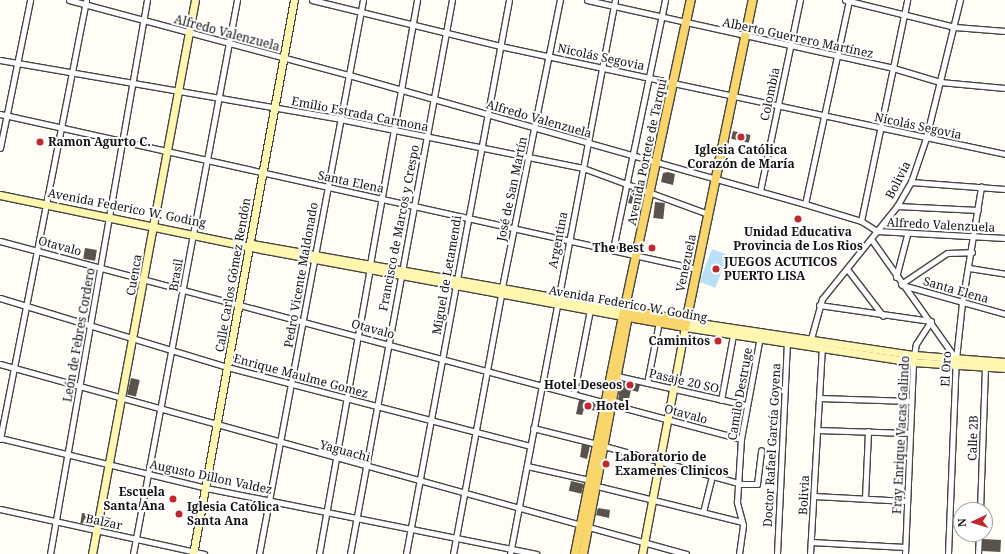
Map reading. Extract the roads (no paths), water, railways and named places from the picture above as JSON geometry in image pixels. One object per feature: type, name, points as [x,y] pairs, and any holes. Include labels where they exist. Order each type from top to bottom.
[{"type":"main road","name":"Avenida Portete de Tarqui","points":[[576,554],[585,526],[638,254],[692,0]]},
{"type":"main road","name":"Venezuela","points":[[686,324],[708,214],[734,98],[752,0]]},
{"type":"main road","name":"Avenida Portete de Tarqui","points":[[609,402],[617,376],[626,314]]},
{"type":"main road","name":"Avenida Federico W. Goding","points":[[626,314],[659,322],[686,324]]},
{"type":"main road","name":"Avenida Federico W. Goding","points":[[626,314],[686,324]]},
{"type":"main road","name":"Avenida Portete de Tarqui","points":[[583,554],[585,526]]},
{"type":"street","points":[[0,148],[30,0]]},
{"type":"street","name":"Alfredo Valenzuela","points":[[69,0],[86,3],[189,33],[349,75],[400,92],[760,191],[861,221],[877,232],[906,235],[1005,238]]},
{"type":"street","name":"León de Febres Cordero","points":[[50,554],[81,389],[147,0]]},
{"type":"street","name":"Cuenca","points":[[92,554],[134,339],[195,0]]},
{"type":"street","name":"Brasil","points":[[133,554],[184,290],[237,0]]},
{"type":"street","name":"Calle Carlos Gómez Rendón","points":[[194,553],[294,0]]},
{"type":"street","name":"Nicolás Segovia","points":[[312,0],[360,13],[500,46],[734,98],[1005,154]]},
{"type":"street","name":"Pedro Vicente Maldonado","points":[[259,554],[363,0]]},
{"type":"street","points":[[319,554],[358,336],[392,130],[417,0]]},
{"type":"street","name":"Francisco de Marcos y Crespo","points":[[350,554],[452,0]]},
{"type":"street","name":"Miguel de Letamendi","points":[[406,554],[509,0]]},
{"type":"street","name":"José de San Martín","points":[[453,554],[502,290],[560,0]]},
{"type":"street","name":"Alberto Guerrero Martínez","points":[[587,0],[836,58],[893,68],[940,82],[1005,88]]},
{"type":"street","name":"Argentina","points":[[510,554],[568,238],[588,143],[615,0]]},
{"type":"street","points":[[613,249],[665,0]]},
{"type":"street","name":"Colombia","points":[[760,191],[800,0]]},
{"type":"street","points":[[805,204],[847,0],[955,27],[1005,31]]},
{"type":"street","points":[[861,221],[907,0]]},
{"type":"street","name":"Bolivia","points":[[810,343],[819,305],[897,206],[911,182],[926,138],[955,27],[960,0]]},
{"type":"street","points":[[0,439],[36,250],[62,128],[86,3]]},
{"type":"street","name":"Emilio Estrada Carmona","points":[[0,60],[340,119],[583,168],[651,191],[708,214]]},
{"type":"street","name":"Santa Elena","points":[[0,114],[414,207],[568,238],[697,269]]},
{"type":"street","points":[[911,182],[1005,189]]},
{"type":"street","name":"El Oro","points":[[948,554],[956,363],[962,303],[975,237],[981,187]]},
{"type":"street","name":"Avenida Federico W. Goding","points":[[0,195],[250,245],[401,271],[626,314]]},
{"type":"street","points":[[897,206],[978,210]]},
{"type":"street","points":[[896,277],[906,235]]},
{"type":"street","points":[[871,239],[901,284],[931,322],[956,363],[1005,362]]},
{"type":"street","name":"Otavalo","points":[[0,241],[574,392],[741,439]]},
{"type":"street","points":[[901,284],[948,253],[972,252]]},
{"type":"street","points":[[969,268],[1005,274]]},
{"type":"street","points":[[847,269],[883,316]]},
{"type":"street","name":"Santa Elena","points":[[901,284],[962,303],[1005,314]]},
{"type":"street","name":"Enrique Maulme Gomez","points":[[0,298],[227,367],[530,446]]},
{"type":"street","name":"Avenida Federico W. Goding","points":[[557,301],[590,310],[626,314]]},
{"type":"street","points":[[819,305],[883,316],[931,322]]},
{"type":"street","points":[[574,392],[590,310]]},
{"type":"street","points":[[647,383],[659,322]]},
{"type":"street","name":"Fray Enrique Vacas Galindo","points":[[905,554],[913,358],[916,344],[931,322]]},
{"type":"street","name":"Avenida Federico W. Goding","points":[[686,324],[733,335],[788,336],[810,343],[821,349],[1005,368]]},
{"type":"street","name":"Avenida Federico W. Goding","points":[[686,324],[760,336],[787,344],[822,341],[913,358]]},
{"type":"street","name":"Venezuela","points":[[642,554],[686,324]]},
{"type":"street","points":[[721,400],[733,335]]},
{"type":"street","name":"Camilo Destruge","points":[[739,554],[742,522],[736,508],[741,439],[746,405],[760,336]]},
{"type":"street","name":"Doctor Rafael García Goyena","points":[[777,554],[788,336]]},
{"type":"street","name":"Bolivia","points":[[810,554],[822,341]]},
{"type":"street","name":"Yaguachi","points":[[0,364],[81,389],[280,444],[464,492],[686,554]]},
{"type":"street","name":"Calle 2B","points":[[980,502],[985,367]]},
{"type":"street","name":"Pasaje 20 SO","points":[[617,376],[746,405]]},
{"type":"street","points":[[819,398],[911,401]]},
{"type":"street","points":[[533,428],[739,482],[757,483],[761,450]]},
{"type":"street","points":[[817,430],[909,433]]},
{"type":"street","points":[[864,498],[868,431]]},
{"type":"street","name":"Augusto Dillon Valdez","points":[[0,439],[206,488],[456,536],[511,547],[536,554]]},
{"type":"street","points":[[526,466],[584,479]]},
{"type":"street","points":[[703,512],[712,475]]},
{"type":"street","points":[[601,487],[742,522]]},
{"type":"street","points":[[814,496],[907,501]]},
{"type":"street","name":"Balzar","points":[[0,509],[204,554]]},
{"type":"street","points":[[811,542],[905,547]]},
{"type":"street","points":[[978,554],[979,542]]},
{"type":"water","name":"JUEGOS ACUTICOS PUERTO LISA","points":[[712,249],[728,255],[715,288],[699,282]]},
{"type":"place","name":"Iglesia Católica Corazón de María","points":[[741,137]]},
{"type":"place","name":"Ramon Agurto C.","points":[[40,142]]},
{"type":"place","name":"Unidad Educativa Provincia de Los Rios","points":[[798,219]]},
{"type":"place","name":"The Best","points":[[652,248]]},
{"type":"place","name":"JUEGOS ACUTICOS PUERTO LISA","points":[[716,269]]},
{"type":"place","name":"Caminitos","points":[[718,341]]},
{"type":"place","name":"Hotel Deseos","points":[[630,385]]},
{"type":"place","name":"Hotel","points":[[588,406]]},
{"type":"place","name":"Laboratorio de Examenes Clinicos","points":[[606,464]]},
{"type":"place","name":"Escuela Santa Ana","points":[[173,499]]},
{"type":"place","name":"Iglesia Católica Santa Ana","points":[[179,514]]}]
